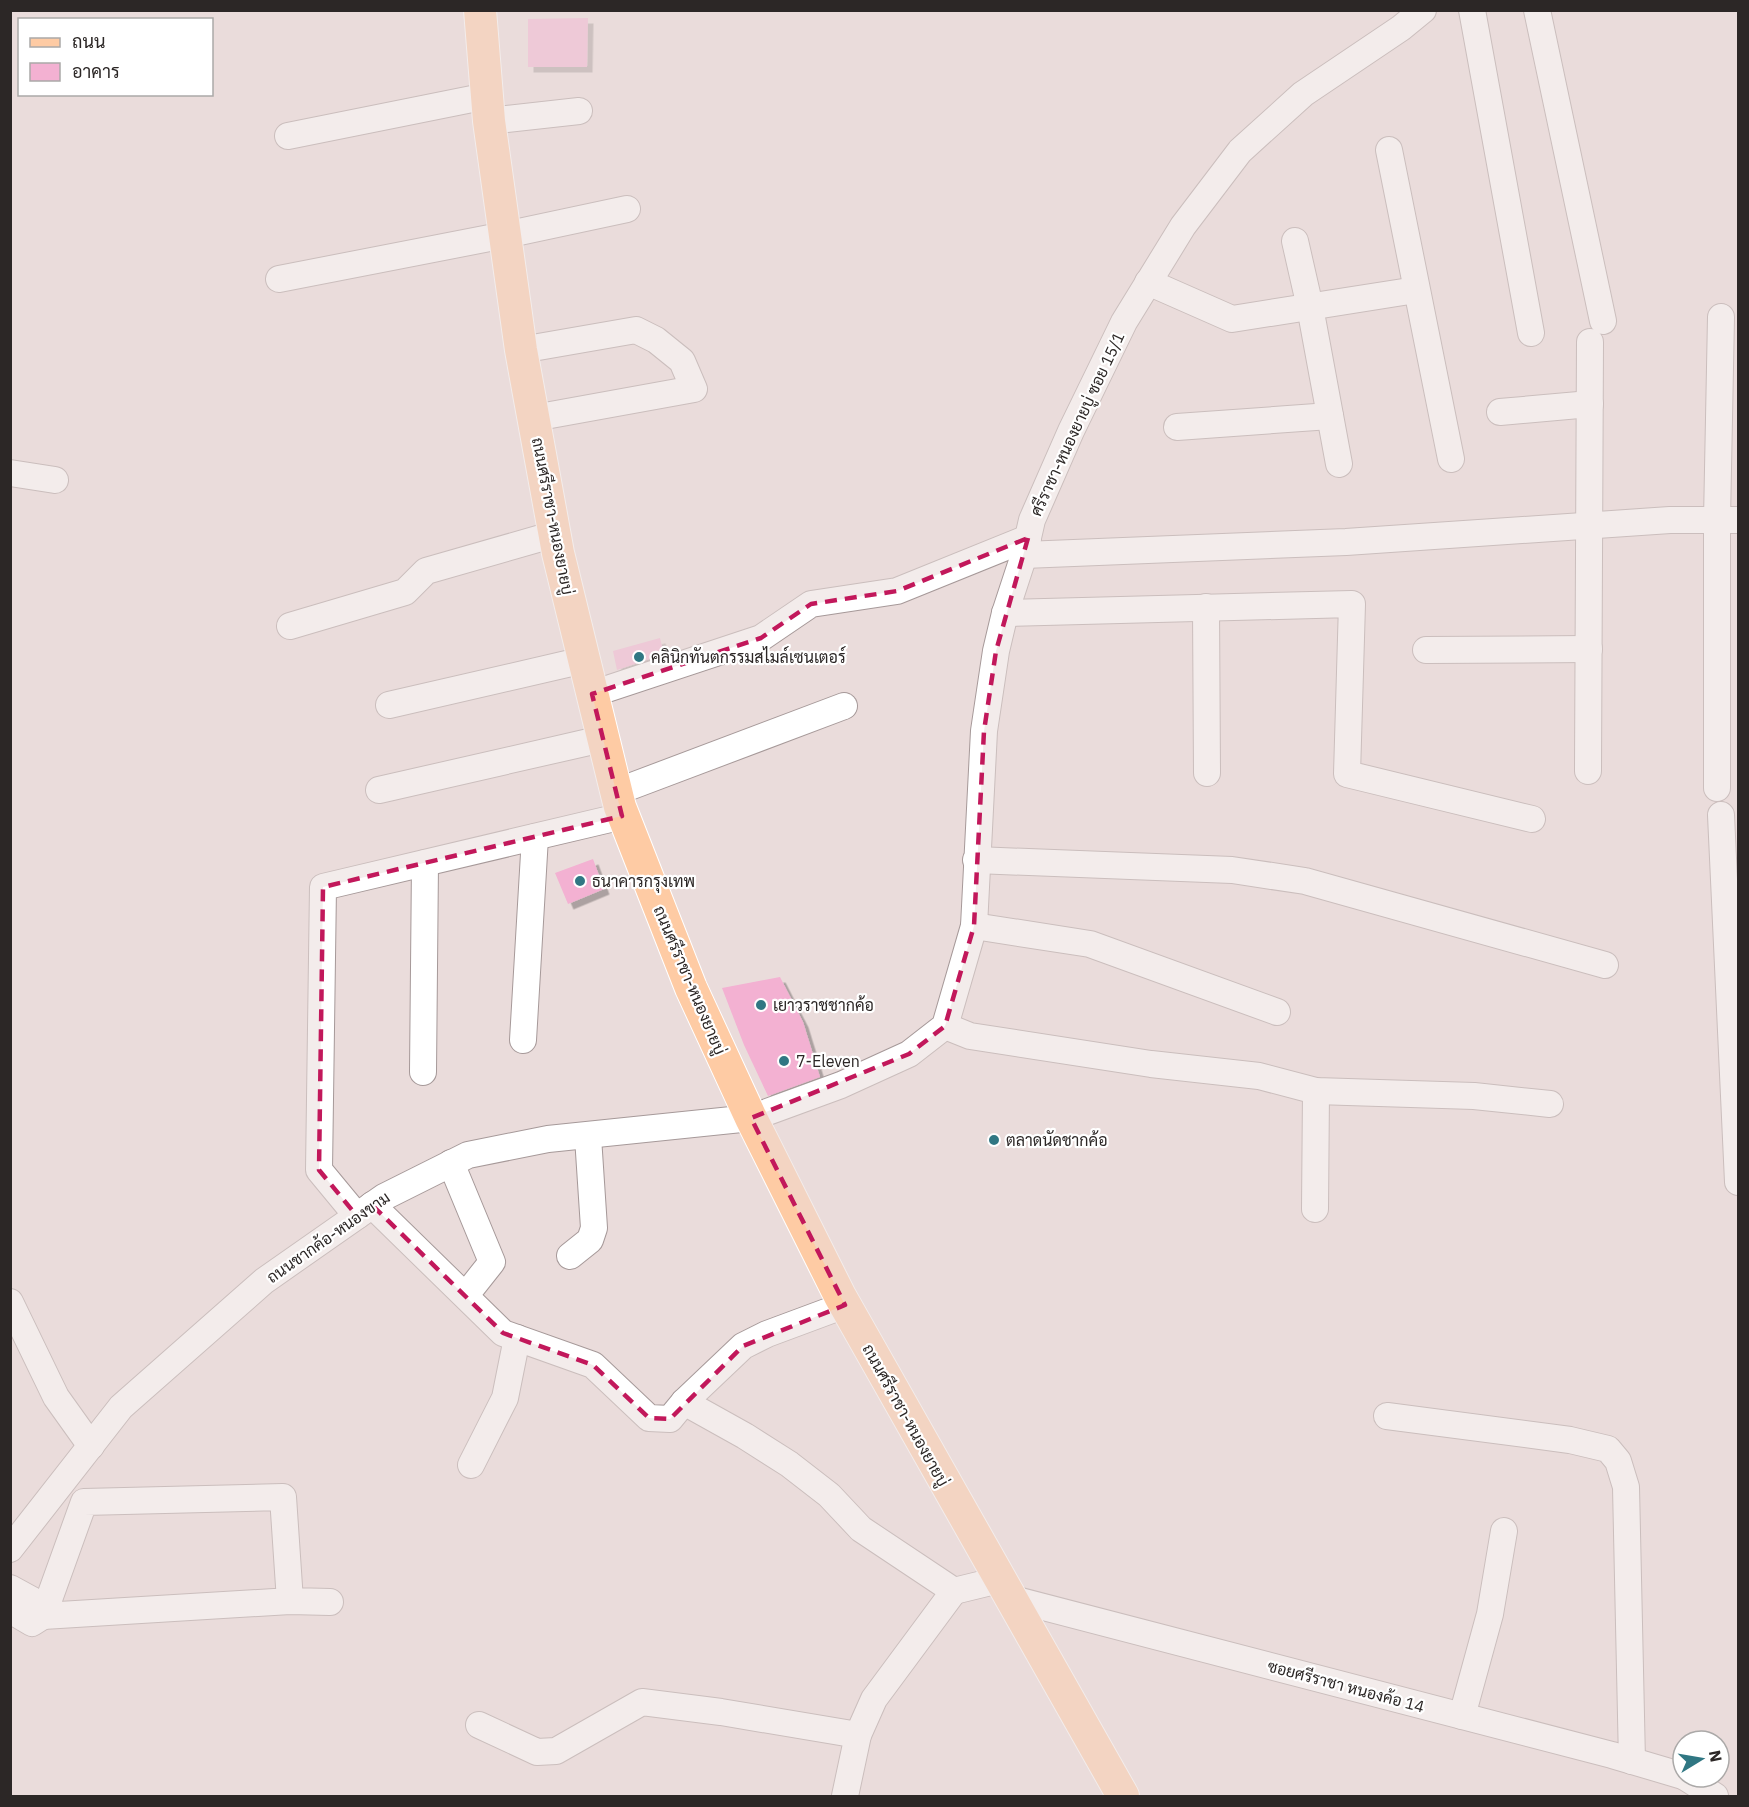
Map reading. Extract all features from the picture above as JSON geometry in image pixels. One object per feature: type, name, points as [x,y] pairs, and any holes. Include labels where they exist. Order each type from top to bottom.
[{"type":"main road","name":"ถนนศรีราชา-หนองยายบู่","points":[[480,10],[488,108],[521,350],[555,534],[602,739],[620,804],[680,963],[752,1118],[845,1305],[1123,1797]]},
{"type":"street","name":"ศรีราชา-หนองยายบู่ ซอย 15/1","points":[[945,1026],[974,926],[984,731],[996,651],[1032,520],[1071,431],[1124,322],[1148,282],[1183,226],[1240,150],[1303,93],[1401,28],[1423,10]]},
{"type":"street","points":[[1472,10],[1531,333]]},
{"type":"street","points":[[1537,10],[1603,321]]},
{"type":"street","points":[[288,136],[488,108],[579,111]]},
{"type":"street","points":[[1389,150],[1450,459]]},
{"type":"street","points":[[279,279],[627,209]]},
{"type":"street","points":[[1295,241],[1310,307],[1339,464]]},
{"type":"street","points":[[1148,282],[1232,319],[1416,290]]},
{"type":"street","points":[[1717,788],[1728,520],[1721,317]]},
{"type":"street","points":[[521,350],[636,330],[656,340],[681,361],[693,389],[534,418]]},
{"type":"street","points":[[1587,771],[1590,342]]},
{"type":"street","points":[[1500,412],[1590,404]]},
{"type":"street","points":[[1177,427],[1330,416]]},
{"type":"street","points":[[10,473],[55,480]]},
{"type":"street","points":[[592,694],[761,638],[811,604],[897,591],[1026,547],[1346,542],[1670,520],[1728,520]]},
{"type":"street","points":[[290,626],[405,592],[426,571],[555,534]]},
{"type":"street","points":[[1005,614],[1352,604],[1347,774],[1532,819]]},
{"type":"street","points":[[1206,607],[1207,773]]},
{"type":"street","points":[[1426,650],[1589,649]]},
{"type":"street","points":[[389,705],[584,660]]},
{"type":"street","points":[[844,706],[620,804],[535,837],[323,887],[319,1170],[503,1333],[593,1365],[649,1418],[670,1419],[684,1402],[743,1346],[767,1334],[845,1305]]},
{"type":"street","points":[[379,789],[602,739]]},
{"type":"street","points":[[1720,815],[1738,1182]]},
{"type":"street","points":[[523,1040],[535,837]]},
{"type":"street","points":[[976,860],[1233,870],[1305,881],[1605,965]]},
{"type":"street","points":[[423,1072],[425,863]]},
{"type":"street","points":[[974,926],[1090,944],[1276,1012]]},
{"type":"street","points":[[752,1118],[841,1085],[909,1054],[945,1026],[970,1036],[1150,1064],[1259,1076],[1316,1091],[1474,1096],[1550,1104]]},
{"type":"street","points":[[1315,1209],[1316,1091]]},
{"type":"street","name":"ถนนชากค้อ-หนองขาม","points":[[13,1541],[121,1407],[264,1281],[384,1197],[468,1155],[491,1150],[548,1139],[588,1137],[752,1118]]},
{"type":"street","points":[[570,1256],[590,1240],[594,1228],[588,1137]]},
{"type":"street","points":[[452,1163],[492,1262],[473,1286]]},
{"type":"street","points":[[10,1302],[56,1397],[91,1446]]},
{"type":"street","points":[[471,1465],[505,1398],[517,1338]]},
{"type":"street","points":[[684,1402],[789,1464],[829,1495],[861,1529],[954,1591],[1004,1589]]},
{"type":"street","points":[[1387,1416],[1570,1440],[1608,1449],[1618,1461],[1626,1487],[1632,1761]]},
{"type":"street","points":[[44,1616],[84,1503],[283,1497],[290,1601]]},
{"type":"street","points":[[1462,1716],[1490,1614],[1504,1531]]},
{"type":"street","points":[[10,1588],[32,1600],[44,1616]]},
{"type":"street","name":"ซอยศรีราชา หนองค้อ 14","points":[[1004,1589],[1671,1773]]},
{"type":"street","points":[[846,1797],[858,1736],[874,1699],[954,1591]]},
{"type":"street","points":[[10,1610],[32,1623],[44,1616],[290,1601],[330,1602]]},
{"type":"street","points":[[480,1725],[537,1752],[556,1751],[642,1702],[721,1712],[858,1736]]},
{"type":"highlighted area","points":[[1028,538],[996,651],[984,731],[974,926],[945,1026],[909,1054],[751,1118],[845,1305],[743,1346],[670,1419],[649,1418],[593,1365],[503,1333],[372,1205],[357,1216],[319,1170],[323,887],[622,816],[592,694],[761,638],[811,604],[897,591]]},
{"type":"building","points":[[588,18],[587,67],[528,67],[528,19]]},
{"type":"building","name":"คลินิกทันตกรรมสไมล์เซนเตอร์","points":[[660,638],[664,654],[617,670],[613,651]]},
{"type":"building","name":"ธนาคารกรุงเทพ","points":[[593,859],[604,889],[568,904],[555,873]]},
{"type":"building","points":[[780,977],[803,1022],[820,1077],[768,1096],[744,1045],[722,988]]},
{"type":"place","name":"คลินิกทันตกรรมสไมล์เซนเตอร์","points":[[639,657]]},
{"type":"place","name":"ธนาคารกรุงเทพ","points":[[580,881]]},
{"type":"place","name":"เยาวราชชากค้อ","points":[[761,1005]]},
{"type":"place","name":"7-Eleven","points":[[784,1061]]},
{"type":"place","name":"ตลาดนัดชากค้อ","points":[[994,1140]]}]
